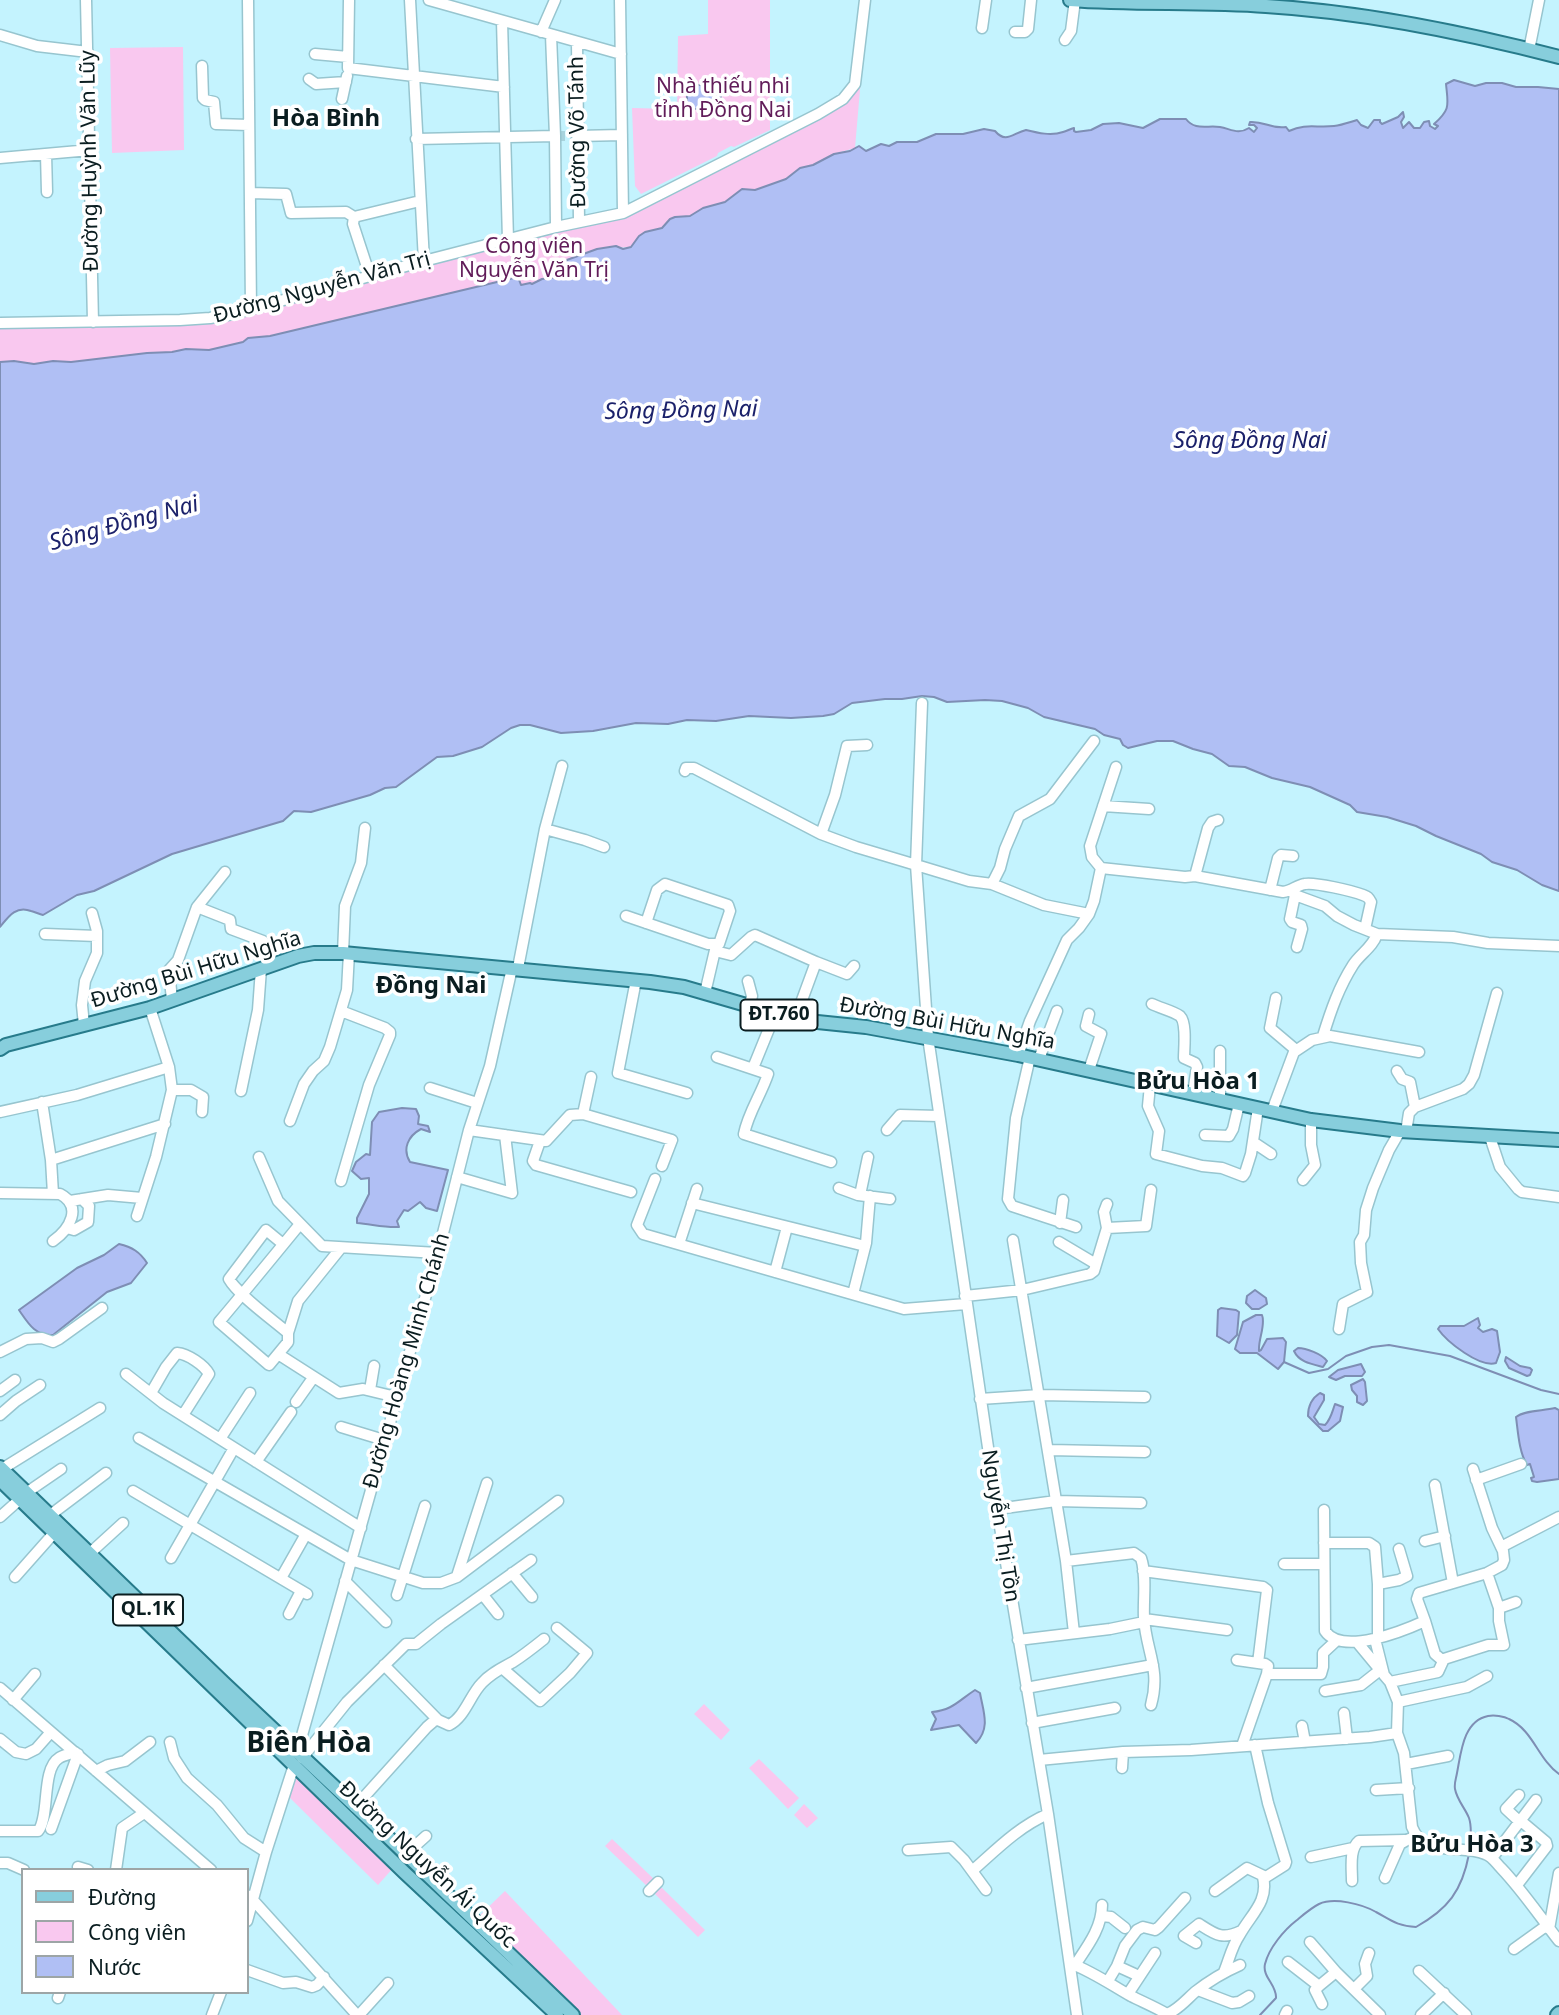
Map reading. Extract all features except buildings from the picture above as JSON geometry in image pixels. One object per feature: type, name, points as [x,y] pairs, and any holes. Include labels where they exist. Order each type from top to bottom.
[{"type":"main road","points":[[1072,0],[1315,5],[1452,32],[1559,57]]},
{"type":"main road","name":"Đường Bùi Hữu Nghĩa","points":[[2,1046],[150,1008],[298,956],[346,953],[636,980],[684,987],[798,1020],[928,1037],[1311,1120],[1403,1131],[1559,1140]]},
{"type":"main road","name":"Đường Nguyễn Ái Quốc","points":[[1,1472],[57,1530],[298,1759]]},
{"type":"main road","name":"Đường Nguyễn Ái Quốc","points":[[23,1497],[49,1516],[57,1530],[89,1554],[298,1759],[405,1873],[557,2015]]},
{"type":"main road","name":"QL.1K","points":[[298,1759],[406,1854],[573,2015]]},
{"type":"street","name":"Đường Huỳnh Văn Lũy","points":[[86,0],[93,322]]},
{"type":"street","points":[[248,0],[251,309]]},
{"type":"street","points":[[342,99],[348,68],[349,0]]},
{"type":"street","points":[[410,0],[424,261]]},
{"type":"street","points":[[429,0],[621,54]]},
{"type":"street","points":[[473,0],[473,13]]},
{"type":"street","points":[[555,0],[546,33],[555,136],[556,227]]},
{"type":"street","points":[[620,0],[623,213]]},
{"type":"street","name":"Đường Nguyễn Văn Trị","points":[[0,323],[223,317],[424,261],[556,227],[623,213],[843,99],[855,83],[865,0]]},
{"type":"street","points":[[982,28],[986,0]]},
{"type":"street","points":[[1015,32],[1025,32],[1028,29],[1031,0]]},
{"type":"street","points":[[1065,40],[1071,31],[1072,0]]},
{"type":"street","points":[[1529,50],[1539,0]]},
{"type":"street","points":[[502,21],[508,240]]},
{"type":"street","points":[[0,35],[37,46],[89,52]]},
{"type":"street","name":"Đường Võ Tánh","points":[[577,42],[579,222]]},
{"type":"street","points":[[315,54],[348,57]]},
{"type":"street","points":[[202,66],[203,98],[214,102],[216,124],[249,125]]},
{"type":"street","points":[[348,68],[504,87]]},
{"type":"street","points":[[309,79],[316,84],[346,82]]},
{"type":"street","points":[[577,136],[622,135]]},
{"type":"street","points":[[416,138],[555,136]]},
{"type":"street","points":[[0,158],[90,150]]},
{"type":"street","points":[[46,154],[47,192]]},
{"type":"street","points":[[250,193],[286,194],[291,213],[346,212],[354,217],[420,201]]},
{"type":"street","points":[[354,217],[353,224],[370,276]]},
{"type":"street","name":"Nguyễn Thị Tồn","points":[[922,702],[916,865],[928,1037],[980,1399],[1072,1964],[1077,2015]]},
{"type":"street","points":[[992,884],[1019,816],[1050,799],[1094,741]]},
{"type":"street","points":[[821,834],[835,795],[847,746],[867,744]]},
{"type":"street","name":"Đường Hoàng Minh Chánh","points":[[250,1898],[298,1759],[384,1440],[438,1253],[469,1130],[490,1066],[562,766]]},
{"type":"street","points":[[1116,767],[1090,846],[1092,857],[1101,868],[1195,876],[1293,893],[1325,906],[1337,916],[1377,934],[1559,946]]},
{"type":"street","points":[[685,771],[686,768],[694,768],[719,779],[821,834],[856,847],[960,878],[992,884],[1044,905],[1089,914]]},
{"type":"street","points":[[1103,806],[1149,809]]},
{"type":"street","points":[[1195,876],[1208,828],[1212,822],[1218,820]]},
{"type":"street","points":[[290,1121],[304,1084],[324,1061],[347,990],[345,906],[361,863],[365,828]]},
{"type":"street","points":[[545,829],[604,847]]},
{"type":"street","points":[[1270,890],[1278,858],[1281,855],[1293,856]]},
{"type":"street","points":[[1076,1227],[1012,1206],[1008,1199],[1016,1118],[1029,1057],[1030,1021],[1067,940],[1089,914],[1101,868]]},
{"type":"street","points":[[172,1000],[169,970],[178,960],[197,907],[225,872]]},
{"type":"street","points":[[646,923],[658,887],[665,884],[728,905],[730,911],[716,948],[705,993]]},
{"type":"street","points":[[1297,947],[1303,929],[1290,919],[1293,893],[1302,884],[1365,895],[1371,902],[1364,929]]},
{"type":"street","points":[[197,907],[230,920],[231,929],[263,941],[265,968],[241,1091]]},
{"type":"street","points":[[84,1025],[82,1005],[85,981],[97,953],[97,936],[92,913]]},
{"type":"street","points":[[626,916],[708,944],[731,955],[755,935],[847,974],[854,965]]},
{"type":"street","points":[[45,933],[97,936]]},
{"type":"street","points":[[1323,1036],[1342,984],[1356,961],[1375,941],[1377,934]]},
{"type":"street","points":[[798,1020],[802,1000],[816,962]]},
{"type":"street","points":[[636,980],[618,1073],[687,1093]]},
{"type":"street","points":[[748,981],[752,996],[749,1007]]},
{"type":"street","points":[[1339,1329],[1343,1304],[1367,1292],[1360,1242],[1364,1235],[1366,1210],[1389,1150],[1403,1131],[1409,1113],[1415,1107],[1469,1084],[1474,1075],[1497,993]]},
{"type":"street","points":[[1276,998],[1270,1028],[1296,1050]]},
{"type":"street","points":[[1152,1004],[1179,1016],[1182,1020],[1184,1058],[1195,1063],[1197,1067],[1193,1093]]},
{"type":"street","points":[[137,1216],[165,1124],[172,1090],[169,1067],[150,1008]]},
{"type":"street","points":[[341,1011],[390,1032],[369,1085],[341,1181]]},
{"type":"street","points":[[1029,1057],[1057,1011]]},
{"type":"street","points":[[753,1068],[775,1014]]},
{"type":"street","points":[[1089,1014],[1086,1026],[1101,1034],[1089,1070]]},
{"type":"street","points":[[1272,1111],[1296,1050],[1312,1040],[1330,1036],[1419,1052]]},
{"type":"street","points":[[1220,1051],[1220,1099]]},
{"type":"street","points":[[717,1057],[768,1074],[744,1134],[831,1162]]},
{"type":"street","points":[[0,1112],[77,1095],[169,1067]]},
{"type":"street","points":[[1397,1071],[1402,1079],[1410,1082],[1415,1107]]},
{"type":"street","points":[[583,1114],[591,1077]]},
{"type":"street","points":[[1150,1085],[1147,1101],[1159,1131],[1157,1154],[1202,1166],[1222,1168],[1243,1176],[1254,1142],[1258,1108]]},
{"type":"street","points":[[430,1088],[477,1103]]},
{"type":"street","points":[[172,1090],[191,1090],[203,1097],[202,1112]]},
{"type":"street","points":[[42,1102],[53,1194]]},
{"type":"street","points":[[1205,1135],[1229,1136],[1239,1104]]},
{"type":"street","points":[[469,1130],[545,1141],[570,1115],[583,1114],[671,1140],[662,1166]]},
{"type":"street","points":[[887,1130],[900,1115],[939,1116]]},
{"type":"street","points":[[1303,1180],[1315,1163],[1311,1145],[1311,1120]]},
{"type":"street","points":[[51,1160],[165,1124]]},
{"type":"street","points":[[457,1177],[512,1193],[505,1135]]},
{"type":"street","points":[[1490,1137],[1500,1167],[1518,1189],[1522,1192],[1559,1197]]},
{"type":"street","points":[[540,1141],[533,1161],[536,1165],[631,1192]]},
{"type":"street","points":[[1254,1142],[1271,1154]]},
{"type":"street","points":[[259,1157],[275,1197],[322,1247],[438,1253]]},
{"type":"street","points":[[853,1294],[865,1246],[868,1157]]},
{"type":"street","points":[[654,1179],[638,1228],[643,1234],[904,1309],[1022,1290],[1090,1275],[1107,1228],[1104,1213],[1107,1203]]},
{"type":"street","points":[[839,1188],[865,1196],[890,1199]]},
{"type":"street","points":[[679,1244],[697,1189]]},
{"type":"street","points":[[1107,1228],[1145,1227],[1152,1190]]},
{"type":"street","points":[[0,1193],[60,1194],[70,1201],[73,1215],[62,1235],[53,1241]]},
{"type":"street","points":[[70,1201],[108,1195],[142,1198]]},
{"type":"street","points":[[67,1228],[74,1230],[88,1222],[89,1206],[82,1199]]},
{"type":"street","points":[[1060,1223],[1063,1200]]},
{"type":"street","points":[[692,1203],[865,1246]]},
{"type":"street","points":[[300,1224],[219,1324],[269,1365],[288,1342],[288,1333],[298,1301],[340,1249]]},
{"type":"street","points":[[775,1272],[787,1227]]},
{"type":"street","points":[[283,1244],[267,1230],[229,1278],[231,1283],[288,1333]]},
{"type":"street","points":[[1013,1240],[1049,1450],[1074,1633]]},
{"type":"street","points":[[1059,1242],[1096,1264]]},
{"type":"street","points":[[0,1352],[26,1339],[42,1338],[53,1342],[102,1308]]},
{"type":"street","points":[[151,1393],[177,1353],[182,1353],[205,1367],[209,1374],[206,1381],[183,1415]]},
{"type":"street","points":[[278,1354],[339,1393],[359,1389],[396,1397]]},
{"type":"street","points":[[370,1390],[374,1366]]},
{"type":"street","points":[[126,1374],[183,1415],[361,1528]]},
{"type":"street","points":[[256,1462],[313,1378]]},
{"type":"street","points":[[0,1391],[15,1380]]},
{"type":"street","points":[[0,1415],[40,1385]]},
{"type":"street","points":[[220,1439],[250,1394]]},
{"type":"street","points":[[980,1399],[1040,1395],[1145,1397]]},
{"type":"street","points":[[1,1472],[100,1408]]},
{"type":"street","points":[[341,1427],[384,1440]]},
{"type":"street","points":[[139,1438],[351,1560],[424,1583],[441,1583],[457,1577],[558,1501]]},
{"type":"street","points":[[171,1558],[234,1448]]},
{"type":"street","points":[[1049,1450],[1146,1452]]},
{"type":"street","points":[[1442,1660],[1436,1654],[1417,1595],[1487,1573],[1502,1565],[1504,1555],[1474,1474],[1521,1464]]},
{"type":"street","points":[[0,1517],[61,1469]]},
{"type":"street","points":[[49,1516],[106,1473]]},
{"type":"street","points":[[457,1577],[486,1483]]},
{"type":"street","points":[[1435,1485],[1453,1583]]},
{"type":"street","points":[[133,1491],[304,1593],[289,1614]]},
{"type":"street","points":[[997,1509],[1056,1502],[1141,1503]]},
{"type":"street","points":[[397,1595],[425,1506]]},
{"type":"street","points":[[1324,1510],[1325,1632],[1331,1639],[1357,1642],[1425,1622]]},
{"type":"street","points":[[1501,1547],[1559,1517]]},
{"type":"street","points":[[89,1554],[123,1523]]},
{"type":"street","points":[[15,1577],[57,1530]]},
{"type":"street","points":[[281,1578],[306,1534]]},
{"type":"street","points":[[1425,1541],[1445,1536]]},
{"type":"street","points":[[1324,1543],[1357,1542],[1375,1547],[1378,1584],[1377,1638],[1385,1676]]},
{"type":"street","points":[[1378,1584],[1408,1576],[1399,1549]]},
{"type":"street","points":[[1066,1560],[1134,1553],[1140,1558],[1143,1571],[1144,1621],[1156,1683],[1151,1705]]},
{"type":"street","points":[[298,1759],[346,1702],[406,1644],[416,1644],[531,1560]]},
{"type":"street","points":[[1284,1564],[1324,1564]]},
{"type":"street","points":[[1143,1571],[1266,1588],[1258,1664]]},
{"type":"street","points":[[512,1573],[532,1597]]},
{"type":"street","points":[[1442,1660],[1488,1645],[1504,1645],[1499,1608],[1487,1573]]},
{"type":"street","points":[[345,1581],[386,1622]]},
{"type":"street","points":[[483,1595],[498,1614]]},
{"type":"street","points":[[1499,1608],[1517,1602]]},
{"type":"street","points":[[1018,1640],[1144,1621],[1227,1630]]},
{"type":"street","points":[[502,1668],[540,1701],[587,1653],[557,1628]]},
{"type":"street","points":[[384,1665],[438,1720],[449,1725],[480,1684],[492,1673],[544,1639]]},
{"type":"street","points":[[1268,1674],[1321,1674],[1322,1653],[1337,1640]]},
{"type":"street","points":[[1357,1642],[1385,1676],[1398,1702],[1396,1733],[1406,1764],[1411,1838]]},
{"type":"street","points":[[1237,1660],[1268,1666],[1268,1674],[1242,1746]]},
{"type":"street","points":[[1325,1691],[1361,1685],[1385,1676],[1438,1672],[1442,1660]]},
{"type":"street","points":[[1026,1688],[1153,1665]]},
{"type":"street","points":[[13,1700],[35,1674]]},
{"type":"street","points":[[1398,1702],[1467,1687],[1486,1676]]},
{"type":"street","points":[[0,1688],[144,1813],[197,1866]]},
{"type":"street","points":[[1032,1723],[1115,1708]]},
{"type":"street","points":[[1344,1713],[1347,1739]]},
{"type":"street","points":[[355,1807],[427,1727],[438,1720]]},
{"type":"street","points":[[1302,1726],[1305,1742]]},
{"type":"street","points":[[0,1739],[16,1752],[26,1754],[32,1753],[51,1732]]},
{"type":"street","points":[[1039,1760],[1123,1752],[1347,1739],[1396,1733]]},
{"type":"street","points":[[96,1770],[125,1761],[150,1742]]},
{"type":"street","points":[[170,1742],[174,1758],[187,1778],[217,1805],[243,1838],[265,1852]]},
{"type":"street","points":[[1255,1745],[1268,1803],[1286,1858],[1285,1865],[1264,1877]]},
{"type":"street","points":[[1122,1768],[1123,1752]]},
{"type":"street","points":[[51,1829],[76,1753]]},
{"type":"street","points":[[0,1831],[38,1831],[43,1826],[45,1797],[55,1761],[76,1753]]},
{"type":"street","points":[[1406,1764],[1448,1756]]},
{"type":"street","points":[[1376,1790],[1409,1788]]},
{"type":"street","points":[[1517,1885],[1547,1846],[1541,1837],[1506,1809],[1519,1795]]},
{"type":"street","points":[[1492,1858],[1536,1800]]},
{"type":"street","points":[[116,1868],[122,1828],[144,1813]]},
{"type":"street","points":[[972,1871],[1014,1834],[1030,1822],[1048,1814]]},
{"type":"street","points":[[406,1854],[426,1836]]},
{"type":"street","points":[[1385,1878],[1400,1844],[1411,1838]]},
{"type":"street","points":[[1352,1881],[1353,1848],[1359,1841],[1411,1838],[1433,1846],[1484,1853],[1517,1885],[1559,1941]]},
{"type":"street","points":[[908,1850],[948,1846],[955,1850],[986,1890]]},
{"type":"street","points":[[1311,1857],[1353,1848]]},
{"type":"street","points":[[0,1863],[21,1869]]},
{"type":"street","points":[[1215,1891],[1247,1868],[1264,1877]]},
{"type":"street","points":[[1514,1949],[1548,1927],[1557,1896],[1556,1880],[1559,1873]]},
{"type":"street","points":[[1224,1972],[1235,1942],[1263,1898],[1264,1877]]},
{"type":"street","points":[[649,1891],[658,1882]]},
{"type":"street","points":[[250,1898],[358,2015],[388,1983]]},
{"type":"street","points":[[1108,1981],[1118,1966],[1125,1946],[1137,1930],[1143,1927],[1155,1930],[1185,1898]]},
{"type":"street","points":[[1125,1928],[1102,1910],[1091,1941],[1072,1964],[1167,2014],[1224,1972],[1240,1965]]},
{"type":"street","points":[[1196,1943],[1184,1936],[1199,1924],[1225,1937],[1242,1931]]},
{"type":"street","points":[[1310,1942],[1380,2015]]},
{"type":"street","points":[[1128,1994],[1155,1953]]},
{"type":"street","points":[[1354,1989],[1367,1976],[1365,1964],[1369,1953]]},
{"type":"street","points":[[1288,1962],[1319,1986]]},
{"type":"street","points":[[1118,1966],[1139,1976]]},
{"type":"street","points":[[248,1970],[283,1983],[296,1982],[314,1987],[324,1977]]},
{"type":"street","points":[[1419,1971],[1466,2015]]},
{"type":"street","points":[[1322,2004],[1315,1990],[1336,1972]]},
{"type":"street","points":[[1198,1990],[1235,2003],[1250,1996]]},
{"type":"street","points":[[1421,2015],[1444,1993]]},
{"type":"street","points":[[212,2015],[220,1994]]},
{"type":"green space","name":"Nhà thiếu nhi tỉnh Đồng Nai","points":[[708,0],[770,0],[770,130],[731,146],[717,156],[641,194],[635,186],[632,108],[677,109],[678,36],[708,34]]},
{"type":"green space","points":[[183,47],[184,150],[112,153],[110,48]]},
{"type":"green space","name":"Công viên Nguyễn Văn Trị","points":[[861,78],[855,148],[800,168],[786,179],[755,191],[742,189],[726,202],[703,208],[690,216],[670,219],[663,228],[639,236],[631,247],[598,249],[564,261],[558,277],[521,286],[518,277],[270,336],[248,338],[243,342],[209,350],[186,349],[71,362],[0,362],[0,327],[224,321],[506,244],[624,217],[838,108],[855,92]]},
{"type":"green space","points":[[704,1704],[730,1730],[721,1740],[694,1714]]},
{"type":"green space","points":[[759,1759],[799,1798],[788,1809],[749,1768]]},
{"type":"green space","points":[[294,1771],[394,1867],[378,1885],[287,1795]]},
{"type":"green space","points":[[804,1804],[818,1818],[807,1828],[794,1815]]},
{"type":"green space","points":[[612,1839],[656,1881],[649,1888],[605,1846]]},
{"type":"green space","points":[[659,1885],[705,1930],[698,1937],[652,1891]]},
{"type":"green space","points":[[505,1891],[622,2015],[580,2015],[478,1917]]},
{"type":"water","name":"Sông Đồng Nai","points":[[1454,80],[1475,86],[1502,83],[1516,87],[1559,89],[1559,891],[1416,826],[1357,812],[1350,805],[1310,787],[1272,778],[1245,767],[1229,766],[1212,754],[1173,741],[1157,741],[1128,748],[1120,739],[1104,735],[1095,729],[1044,717],[1028,708],[1002,701],[947,702],[922,696],[852,703],[834,714],[823,716],[749,716],[716,721],[687,720],[668,724],[636,723],[593,731],[561,733],[520,725],[482,747],[453,756],[437,757],[396,787],[385,788],[311,812],[294,811],[283,821],[172,854],[94,891],[77,895],[43,915],[26,910],[17,911],[0,927],[0,362],[71,362],[186,349],[209,350],[243,342],[248,338],[270,336],[518,277],[521,285],[532,284],[542,279],[558,277],[556,268],[564,261],[597,249],[631,247],[639,236],[662,228],[670,219],[690,216],[703,208],[725,202],[742,189],[755,190],[786,179],[800,168],[859,146],[866,151],[881,144],[889,146],[897,142],[917,142],[936,134],[963,134],[984,129],[1010,137],[1026,130],[1054,134],[1074,128],[1076,132],[1091,130],[1103,124],[1119,123],[1143,128],[1160,119],[1186,119],[1197,126],[1238,131],[1249,128],[1254,132],[1257,128],[1249,125],[1250,122],[1255,122],[1286,127],[1289,131],[1306,126],[1337,126],[1357,120],[1368,128],[1374,120],[1380,120],[1382,124],[1403,112],[1403,128],[1409,122],[1414,128],[1420,128],[1424,122],[1429,121],[1430,126],[1435,129],[1438,126],[1434,124],[1447,106],[1446,84]]},
{"type":"water","points":[[687,85],[721,85],[721,109],[687,109]]},
{"type":"water","points":[[402,1108],[416,1109],[418,1124],[428,1126],[430,1132],[421,1129],[410,1139],[407,1152],[410,1162],[448,1170],[437,1211],[426,1208],[420,1202],[408,1211],[404,1210],[397,1221],[399,1227],[357,1223],[369,1194],[369,1178],[361,1179],[352,1171],[356,1162],[366,1154],[370,1155],[372,1122],[379,1112]]},
{"type":"water","points":[[119,1244],[135,1250],[147,1263],[131,1283],[107,1292],[53,1335],[41,1333],[29,1324],[19,1310],[77,1268],[104,1255]]},
{"type":"water","points":[[1255,1290],[1266,1298],[1267,1304],[1259,1309],[1252,1309],[1246,1303],[1247,1296]]},
{"type":"water","points":[[1221,1308],[1239,1312],[1237,1335],[1229,1343],[1217,1336],[1218,1310]]},
{"type":"water","points":[[1262,1315],[1263,1319],[1259,1351],[1267,1339],[1283,1338],[1286,1342],[1284,1362],[1278,1369],[1257,1353],[1240,1353],[1235,1349],[1243,1322]]},
{"type":"water","points":[[1478,1318],[1478,1328],[1483,1332],[1492,1329],[1497,1331],[1500,1352],[1496,1363],[1489,1364],[1473,1358],[1456,1347],[1438,1329],[1440,1326],[1464,1326]]},
{"type":"water","points":[[1298,1348],[1314,1352],[1327,1361],[1323,1367],[1306,1362],[1294,1351]]},
{"type":"water","points":[[1506,1357],[1520,1366],[1530,1368],[1530,1375],[1509,1368]]},
{"type":"water","points":[[1361,1364],[1365,1372],[1362,1376],[1345,1376],[1336,1380],[1329,1377],[1338,1370]]},
{"type":"water","points":[[1363,1379],[1367,1401],[1363,1405],[1357,1402],[1351,1385]]},
{"type":"water","points":[[1320,1393],[1324,1395],[1324,1400],[1314,1417],[1319,1424],[1327,1423],[1335,1404],[1343,1407],[1340,1421],[1328,1431],[1323,1431],[1308,1416],[1311,1403]]},
{"type":"water","points":[[1555,1408],[1559,1410],[1559,1479],[1532,1481],[1531,1478],[1534,1477],[1530,1464],[1527,1465],[1524,1460],[1516,1417]]},
{"type":"water","points":[[975,1690],[980,1693],[985,1719],[981,1737],[976,1743],[959,1725],[931,1730],[936,1719],[932,1712],[950,1707]]},
{"type":"waterway","points":[[1284,1362],[1309,1373],[1328,1369],[1346,1356],[1372,1347],[1389,1345],[1450,1356],[1541,1390],[1559,1394]]},
{"type":"waterway","points":[[1470,1845],[1470,1821],[1457,1797],[1455,1785],[1462,1747],[1473,1724],[1488,1716],[1509,1719],[1524,1730],[1559,1774]]},
{"type":"waterway","points":[[1260,2015],[1276,1998],[1265,1969],[1267,1958],[1282,1934],[1307,1912],[1325,1902],[1348,1902],[1370,1909],[1399,1924],[1416,1927],[1437,1913],[1452,1898],[1458,1889],[1469,1854]]},
{"type":"tunnel","points":[[555,136],[577,136]]},
{"type":"district","name":"Hòa Bình","points":[[326,119]]},
{"type":"district","name":"Đồng Nai","points":[[431,986]]},
{"type":"district","name":"Bửu Hòa 1","points":[[1198,1082]]},
{"type":"district","name":"Biên Hòa","points":[[309,1744]]},
{"type":"district","name":"Bửu Hòa 3","points":[[1472,1845]]}]
